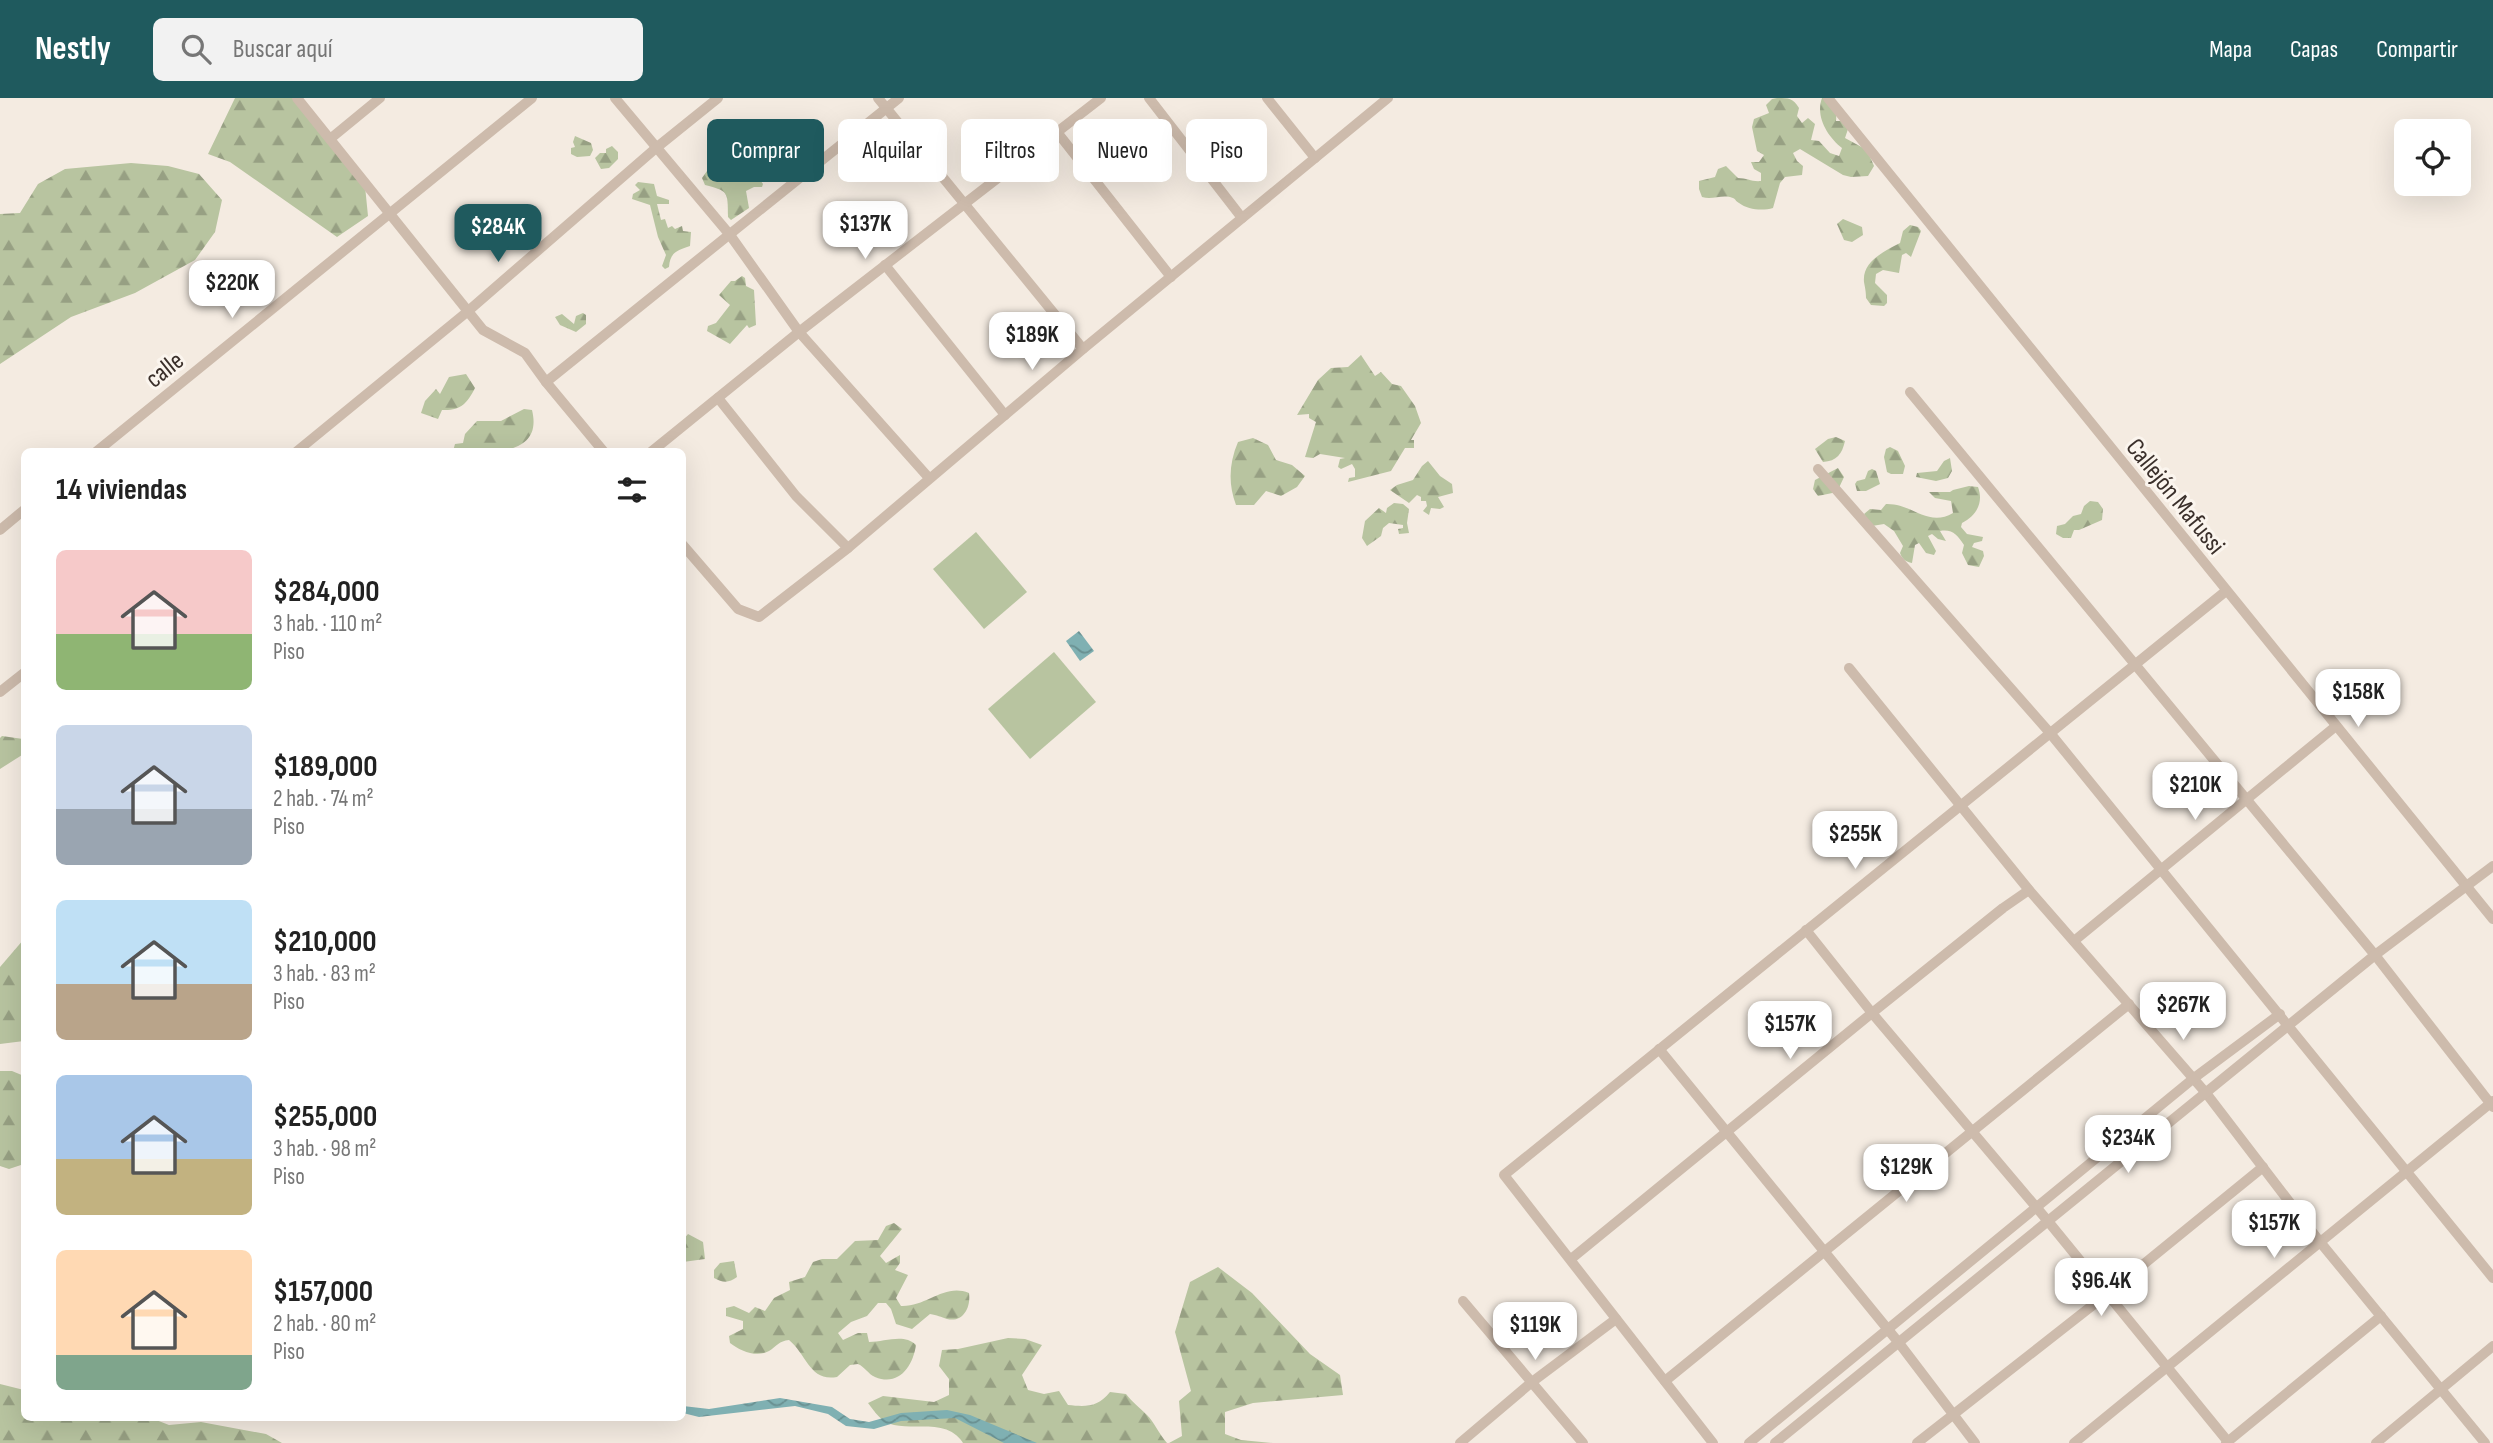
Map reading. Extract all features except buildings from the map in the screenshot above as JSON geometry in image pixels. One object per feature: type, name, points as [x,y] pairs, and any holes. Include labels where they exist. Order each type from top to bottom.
[{"type":"street","points":[[297,98],[482,330],[525,353],[601,448]]},
{"type":"street","points":[[330,139],[380,98]]},
{"type":"street","name":"calle","points":[[101,448],[388,212],[532,98]]},
{"type":"street","points":[[615,98],[730,236],[799,332],[929,478]]},
{"type":"street","points":[[301,448],[467,312],[656,148],[718,98]]},
{"type":"street","points":[[878,98],[1083,349]]},
{"type":"street","points":[[546,382],[899,98]]},
{"type":"street","points":[[1059,130],[1101,98]]},
{"type":"street","points":[[1149,98],[1242,218]]},
{"type":"street","points":[[1267,98],[1315,158]]},
{"type":"street","points":[[686,549],[738,609],[759,617],[848,548],[1083,349],[1388,98]]},
{"type":"street","name":"Callejón Mafussi","points":[[1828,98],[2493,919]]},
{"type":"street","points":[[1059,135],[1171,277]]},
{"type":"street","points":[[657,448],[799,332],[993,182]]},
{"type":"street","points":[[885,265],[1004,415]]},
{"type":"street","points":[[1910,392],[2375,955],[2492,1104],[2074,1443]]},
{"type":"street","points":[[718,398],[796,496],[848,548]]},
{"type":"street","points":[[1818,468],[2050,733],[2493,1278]]},
{"type":"street","points":[[0,530],[21,512]]},
{"type":"street","points":[[1713,1443],[1504,1175],[2226,591]]},
{"type":"street","points":[[1849,668],[2029,890],[2194,1078],[2320,1242],[2485,1443]]},
{"type":"street","points":[[0,692],[21,675]]},
{"type":"street","points":[[2074,941],[2336,726]]},
{"type":"street","points":[[1775,1443],[2375,955],[2493,866]]},
{"type":"street","points":[[1571,1259],[1872,1013],[2029,890]]},
{"type":"street","points":[[1806,930],[2228,1442],[2381,1316]]},
{"type":"street","points":[[1665,1381],[2129,1004]]},
{"type":"street","points":[[1749,1443],[2194,1078],[2280,1014]]},
{"type":"street","points":[[1659,1049],[1899,1343],[1975,1443]]},
{"type":"street","points":[[1917,1443],[2263,1167]]},
{"type":"street","points":[[1463,1301],[1583,1443]]},
{"type":"street","points":[[1460,1443],[1532,1382],[1616,1319]]},
{"type":"street","points":[[2375,1443],[2493,1346]]},
{"type":"green space","points":[[235,98],[301,98],[365,186],[368,216],[337,237],[230,162],[208,154]]},
{"type":"green space","points":[[1777,98],[1795,102],[1799,108],[1797,116],[1802,123],[1808,118],[1815,124],[1811,140],[1819,141],[1830,153],[1839,156],[1842,148],[1824,126],[1820,112],[1822,98],[1834,98],[1837,105],[1836,121],[1844,121],[1848,129],[1845,138],[1867,150],[1874,166],[1868,176],[1843,175],[1800,149],[1793,153],[1803,166],[1802,175],[1785,177],[1780,183],[1773,208],[1751,208],[1730,197],[1702,197],[1699,181],[1715,177],[1718,169],[1726,166],[1738,178],[1761,181],[1761,173],[1754,169],[1751,162],[1759,162],[1764,155],[1757,151],[1752,127],[1754,119],[1769,113],[1766,105]]},
{"type":"green space","points":[[575,136],[591,143],[593,150],[590,156],[577,157],[571,154],[571,148],[575,147]]},
{"type":"green space","points":[[612,146],[618,152],[618,159],[609,168],[601,169],[595,158],[600,153],[606,153],[606,149]]},
{"type":"green space","points":[[131,163],[168,166],[199,174],[222,200],[215,232],[195,260],[135,293],[71,317],[0,364],[0,214],[20,213],[38,184],[65,169]]},
{"type":"green space","points":[[707,171],[707,182],[763,184],[762,187],[746,191],[749,208],[731,220],[728,217],[725,194],[705,185],[702,178]]},
{"type":"green space","points":[[638,182],[654,184],[657,196],[669,200],[669,204],[657,204],[661,220],[665,219],[668,228],[682,226],[683,231],[691,232],[690,246],[675,252],[669,267],[665,269],[662,266],[666,255],[658,237],[650,205],[632,199],[633,194],[640,190],[635,185]]},
{"type":"green space","points":[[1843,219],[1862,227],[1863,235],[1852,242],[1844,240],[1837,224]]},
{"type":"green space","points":[[1910,225],[1921,231],[1911,257],[1906,253],[1902,255],[1899,273],[1883,270],[1876,274],[1875,283],[1887,295],[1887,303],[1884,306],[1871,305],[1866,298],[1864,282],[1867,268],[1876,258],[1900,243],[1903,231]]},
{"type":"green space","points":[[742,276],[746,286],[754,290],[756,325],[749,328],[747,325],[730,344],[707,331],[708,326],[716,323],[730,305],[719,295],[731,281]]},
{"type":"green space","points":[[583,313],[586,315],[586,324],[576,332],[560,325],[555,317],[562,314],[574,324],[576,316]]},
{"type":"green space","points":[[1361,355],[1375,376],[1381,372],[1392,384],[1401,386],[1415,406],[1421,423],[1411,440],[1414,440],[1414,448],[1405,448],[1391,471],[1348,482],[1349,478],[1355,477],[1355,469],[1352,464],[1341,469],[1338,467],[1340,459],[1345,458],[1320,454],[1313,458],[1305,457],[1316,422],[1309,418],[1309,414],[1297,415],[1318,380],[1331,368],[1348,367]]},
{"type":"green space","points":[[466,374],[475,388],[462,405],[442,410],[438,419],[421,413],[425,401],[436,389],[440,394],[449,377]]},
{"type":"green space","points":[[524,409],[532,410],[533,426],[529,437],[520,445],[512,448],[454,448],[455,444],[463,443],[465,434],[477,421],[501,421]]},
{"type":"green space","points":[[1836,437],[1845,441],[1842,450],[1835,458],[1823,462],[1815,449],[1828,439]]},
{"type":"green space","points":[[1253,438],[1268,445],[1276,460],[1292,465],[1305,476],[1297,487],[1281,496],[1266,491],[1254,505],[1236,505],[1231,481],[1233,458],[1238,442]]},
{"type":"green space","points":[[1890,447],[1898,451],[1905,466],[1903,474],[1887,472],[1884,457],[1886,449]]},
{"type":"green space","points":[[1950,458],[1952,471],[1948,478],[1936,481],[1916,477],[1917,473],[1937,471],[1944,461]]},
{"type":"green space","points":[[1428,461],[1440,476],[1452,484],[1453,493],[1438,497],[1444,507],[1431,508],[1429,515],[1423,511],[1427,506],[1426,501],[1421,501],[1421,497],[1417,495],[1409,503],[1390,490],[1413,480]]},
{"type":"green space","points":[[1838,468],[1844,477],[1837,492],[1818,496],[1813,489],[1815,480]]},
{"type":"green space","points":[[1868,471],[1876,471],[1880,484],[1866,491],[1857,491],[1857,481],[1865,479]]},
{"type":"green space","points":[[1969,486],[1978,487],[1979,504],[1975,513],[1962,523],[1961,527],[1967,534],[1983,537],[1982,541],[1974,543],[1972,547],[1983,551],[1984,556],[1979,567],[1968,565],[1962,553],[1964,545],[1948,531],[1940,531],[1946,541],[1932,534],[1928,536],[1936,551],[1934,555],[1926,553],[1919,543],[1915,545],[1912,563],[1908,562],[1900,553],[1903,546],[1894,531],[1884,524],[1872,526],[1864,514],[1870,509],[1881,510],[1886,504],[1936,518],[1944,517],[1953,513],[1951,501],[1935,498],[1929,492],[1950,492]]},
{"type":"green space","points":[[2090,501],[2098,502],[2103,509],[2102,520],[2074,530],[2071,538],[2056,534],[2057,526],[2081,514]]},
{"type":"green space","points":[[1394,503],[1403,504],[1409,509],[1409,533],[1399,534],[1398,529],[1403,528],[1403,525],[1389,523],[1383,528],[1381,536],[1367,546],[1362,538],[1365,521],[1379,508],[1386,513],[1387,508]]},
{"type":"green space","points":[[976,532],[1027,592],[984,629],[933,569]]},
{"type":"green space","points":[[1054,652],[1096,702],[1030,759],[988,709]]},
{"type":"green space","points":[[0,738],[21,739],[21,756],[0,769]]},
{"type":"green space","points":[[21,942],[21,1041],[0,1044],[0,967]]},
{"type":"green space","points":[[0,1071],[12,1071],[21,1075],[21,1165],[9,1169],[0,1166]]},
{"type":"green space","points":[[894,1223],[902,1229],[880,1256],[886,1263],[900,1255],[900,1263],[895,1270],[908,1275],[896,1298],[901,1306],[919,1303],[951,1291],[969,1293],[965,1312],[953,1320],[930,1314],[912,1329],[896,1324],[886,1303],[878,1303],[867,1316],[851,1322],[838,1333],[843,1340],[858,1333],[867,1333],[869,1342],[900,1339],[911,1341],[916,1345],[912,1360],[898,1377],[875,1377],[858,1364],[850,1365],[837,1377],[821,1375],[789,1340],[759,1354],[744,1351],[730,1343],[729,1336],[743,1329],[743,1321],[726,1316],[726,1308],[734,1306],[749,1313],[755,1307],[765,1311],[774,1298],[790,1290],[789,1282],[805,1277],[813,1262],[837,1259],[855,1241],[878,1240],[886,1226]]},
{"type":"green space","points":[[688,1234],[703,1242],[705,1259],[686,1262]]},
{"type":"green space","points":[[734,1261],[737,1277],[726,1282],[714,1278],[714,1270],[720,1263]]},
{"type":"green space","points":[[1218,1267],[1252,1293],[1310,1354],[1340,1375],[1343,1395],[1253,1403],[1225,1412],[1225,1434],[1241,1440],[1273,1443],[1169,1443],[1182,1436],[1179,1401],[1191,1391],[1175,1332],[1190,1282]]},
{"type":"green space","points":[[1008,1338],[1025,1339],[1042,1345],[1022,1375],[1028,1390],[1044,1394],[1059,1391],[1068,1405],[1081,1406],[1092,1405],[1110,1392],[1126,1394],[1150,1418],[1167,1443],[963,1443],[957,1436],[941,1428],[890,1424],[879,1417],[868,1403],[883,1396],[934,1402],[949,1395],[949,1379],[939,1366],[942,1350]]},
{"type":"green space","points":[[0,1384],[21,1389],[21,1421],[159,1421],[169,1425],[201,1422],[266,1434],[282,1443],[0,1443]]},
{"type":"water","points":[[1079,631],[1094,651],[1080,661],[1066,641]]},
{"type":"water","points":[[780,1398],[832,1407],[850,1419],[869,1422],[901,1413],[947,1410],[970,1415],[1037,1443],[1004,1443],[955,1418],[901,1421],[874,1429],[846,1426],[828,1414],[795,1406],[699,1417],[686,1414],[686,1406],[709,1409]]}]
